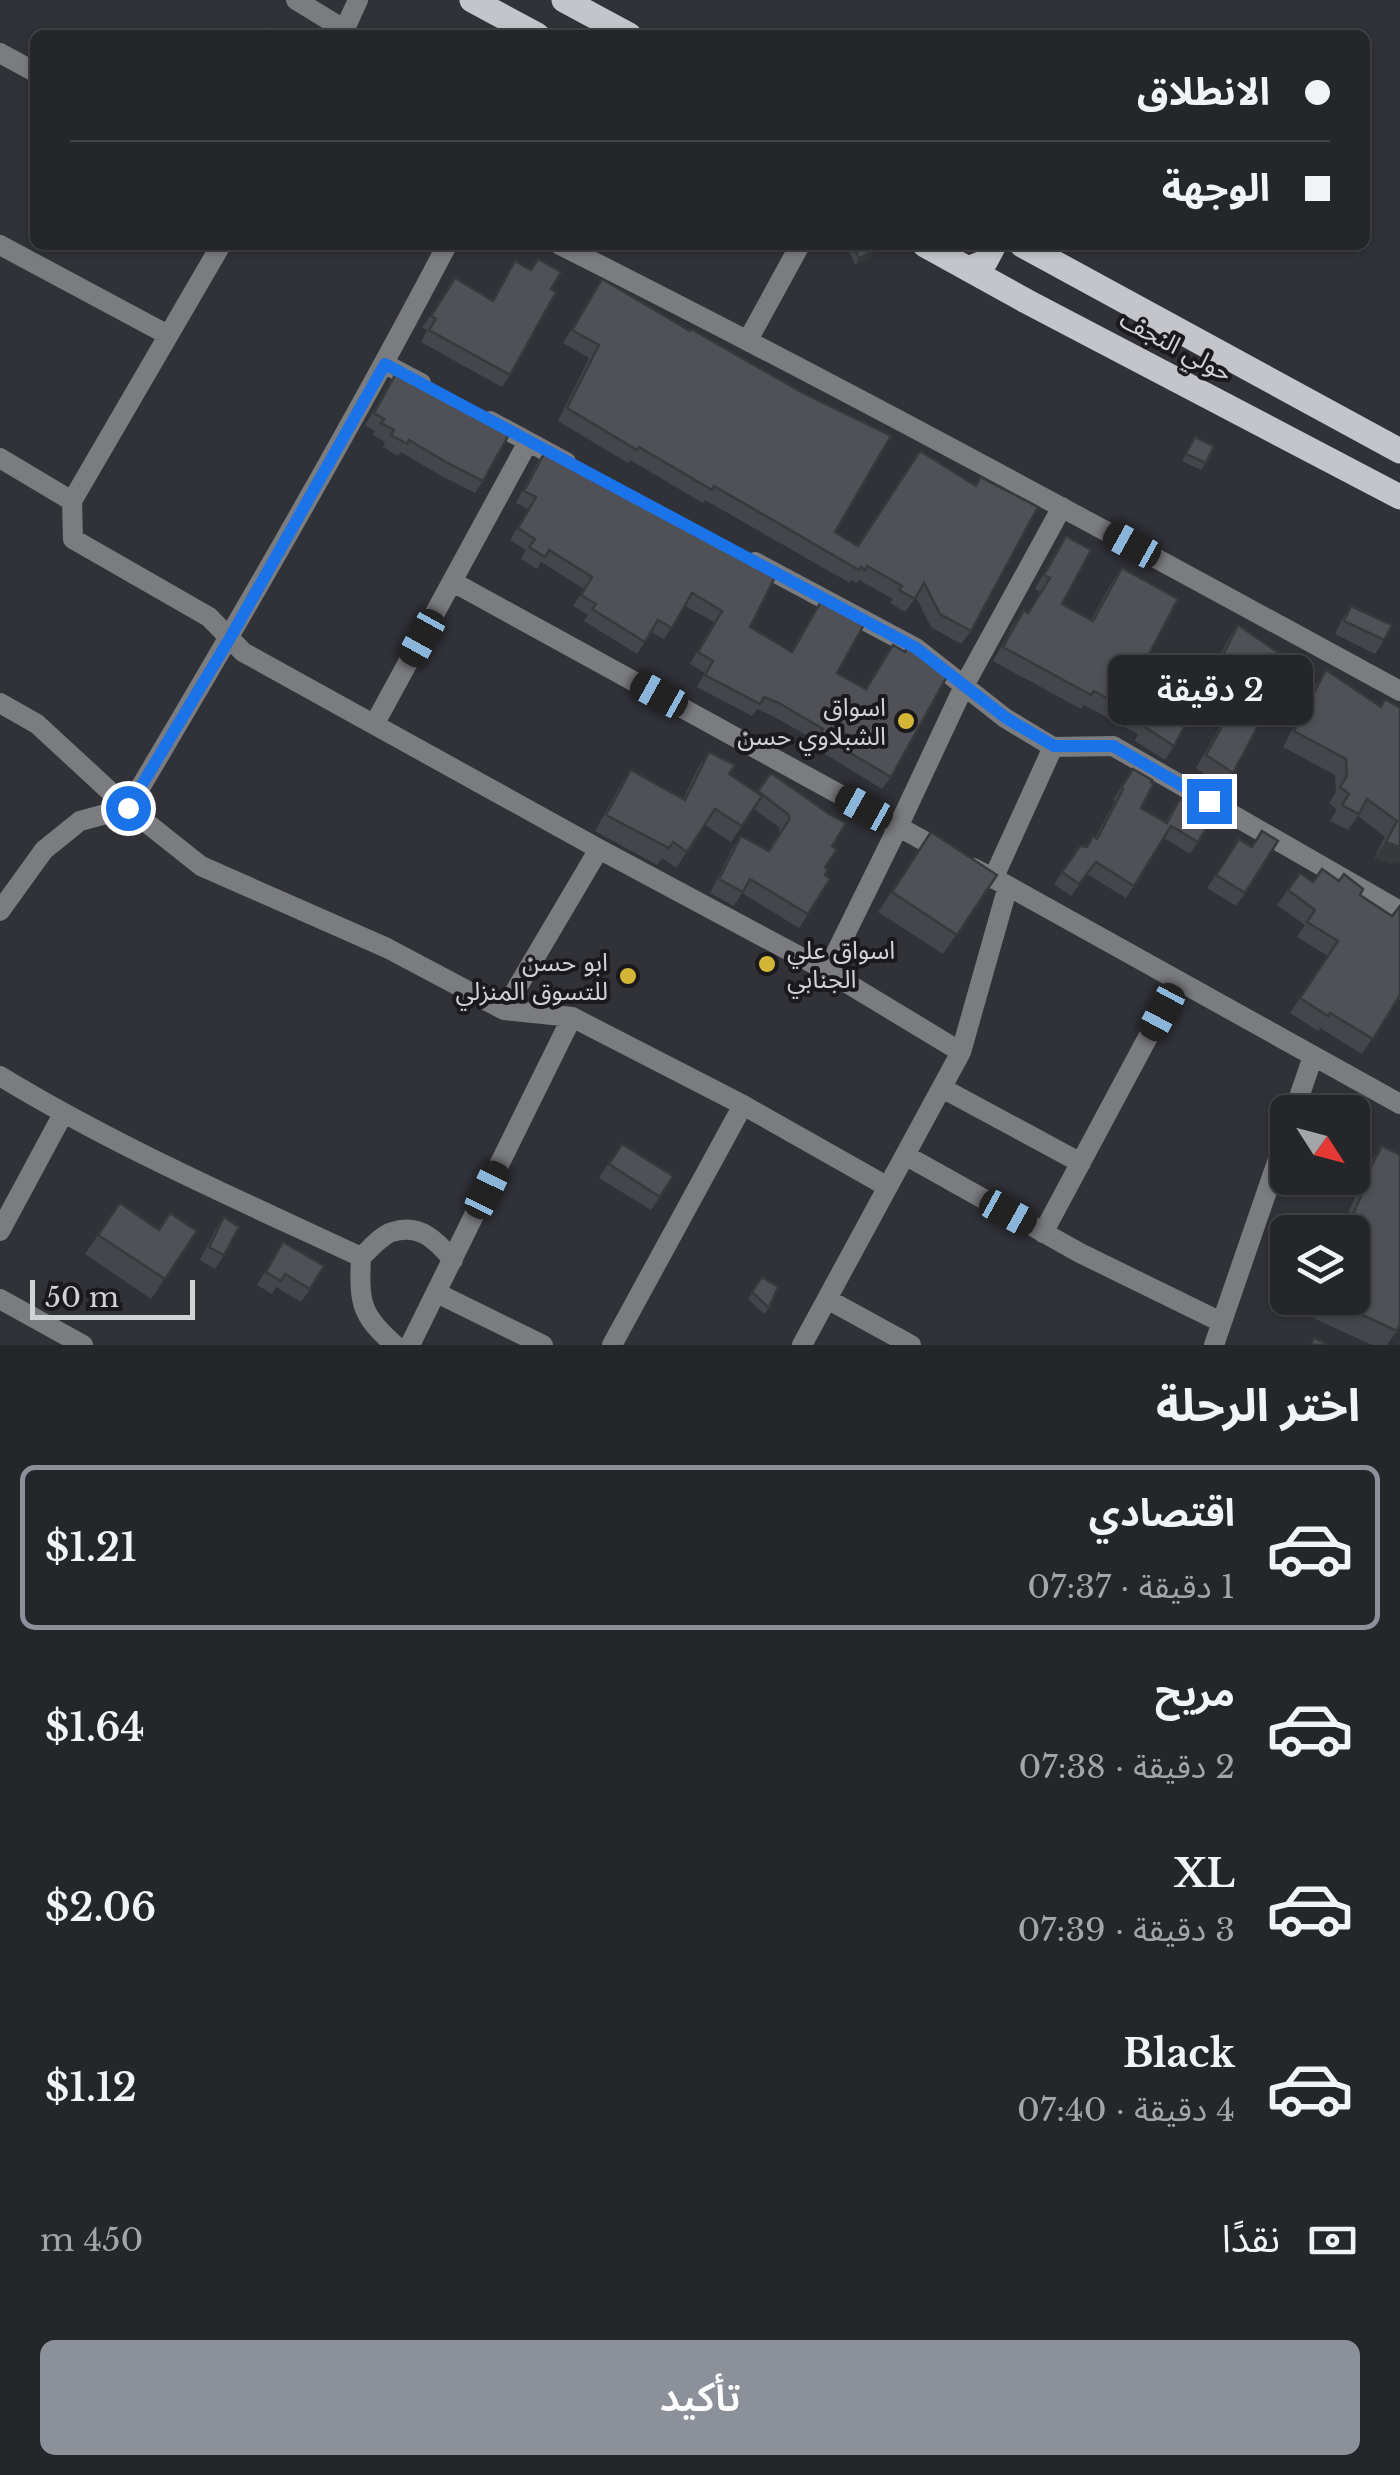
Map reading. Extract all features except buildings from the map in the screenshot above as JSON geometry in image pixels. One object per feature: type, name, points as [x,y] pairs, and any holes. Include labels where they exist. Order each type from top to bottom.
[{"type":"main road","points":[[472,0],[528,30]]},
{"type":"main road","points":[[564,0],[621,30]]},
{"type":"main road","name":"حولي النجف","points":[[934,250],[1400,497]]},
{"type":"main road","points":[[968,268],[985,262],[991,250]]},
{"type":"main road","name":"حولي النجف","points":[[1030,250],[1400,451]]},
{"type":"main road","points":[[1026,301],[1023,278],[1032,265],[1047,260]]},
{"type":"street","points":[[296,0],[341,30]]},
{"type":"street","points":[[345,30],[358,0]]},
{"type":"street","points":[[0,53],[30,69]]},
{"type":"street","points":[[0,245],[168,336]]},
{"type":"street","points":[[218,250],[72,501],[73,539],[209,617],[243,652],[826,971],[961,1052]]},
{"type":"street","points":[[0,911],[44,850],[80,821],[128,808],[230,638],[385,364],[444,250]]},
{"type":"street","points":[[570,250],[1062,506],[1400,691]]},
{"type":"street","points":[[748,340],[797,250]]},
{"type":"street","points":[[385,364],[432,390]]},
{"type":"street","points":[[480,416],[578,468]]},
{"type":"street","points":[[375,724],[528,442]]},
{"type":"street","points":[[0,458],[72,501]]},
{"type":"street","points":[[826,971],[964,684],[1062,506]]},
{"type":"street","points":[[730,550],[916,648],[1006,718],[1054,746],[1113,746],[1400,911]]},
{"type":"street","points":[[453,582],[1400,1104]]},
{"type":"street","points":[[0,703],[37,724],[128,808],[201,866],[372,941],[504,1010],[572,1017],[742,1105],[888,1187]]},
{"type":"street","points":[[802,1345],[961,1052],[1001,882],[1054,746]]},
{"type":"street","points":[[504,1010],[599,849]]},
{"type":"street","points":[[1043,1232],[1178,981]]},
{"type":"street","points":[[410,1345],[572,1017]]},
{"type":"street","points":[[1300,1095],[1313,1056]]},
{"type":"street","points":[[0,1076],[130,1149],[362,1257]]},
{"type":"street","points":[[942,1088],[1081,1163]]},
{"type":"street","points":[[612,1345],[742,1105]]},
{"type":"street","points":[[0,1230],[62,1114]]},
{"type":"street","points":[[905,1155],[1080,1253],[1222,1322]]},
{"type":"street","points":[[1214,1345],[1270,1182]]},
{"type":"street","points":[[396,1345],[363,1311],[362,1257],[390,1232],[416,1230],[434,1239],[453,1260]]},
{"type":"street","points":[[437,1294],[544,1345]]},
{"type":"street","points":[[0,1299],[83,1345]]},
{"type":"street","points":[[827,1299],[911,1345]]},
{"type":"place","name":"اسواق الشبلاوي حسن","points":[[906,721]]},
{"type":"place","name":"اسواق علي الجنابي","points":[[767,964]]},
{"type":"place","name":"ابو حسن للتسوق المنزلي","points":[[628,976]]},
{"type":"route","points":[[128,808],[230,638],[385,364],[916,648],[1006,718],[1054,746],[1113,746],[1209,801]]}]
